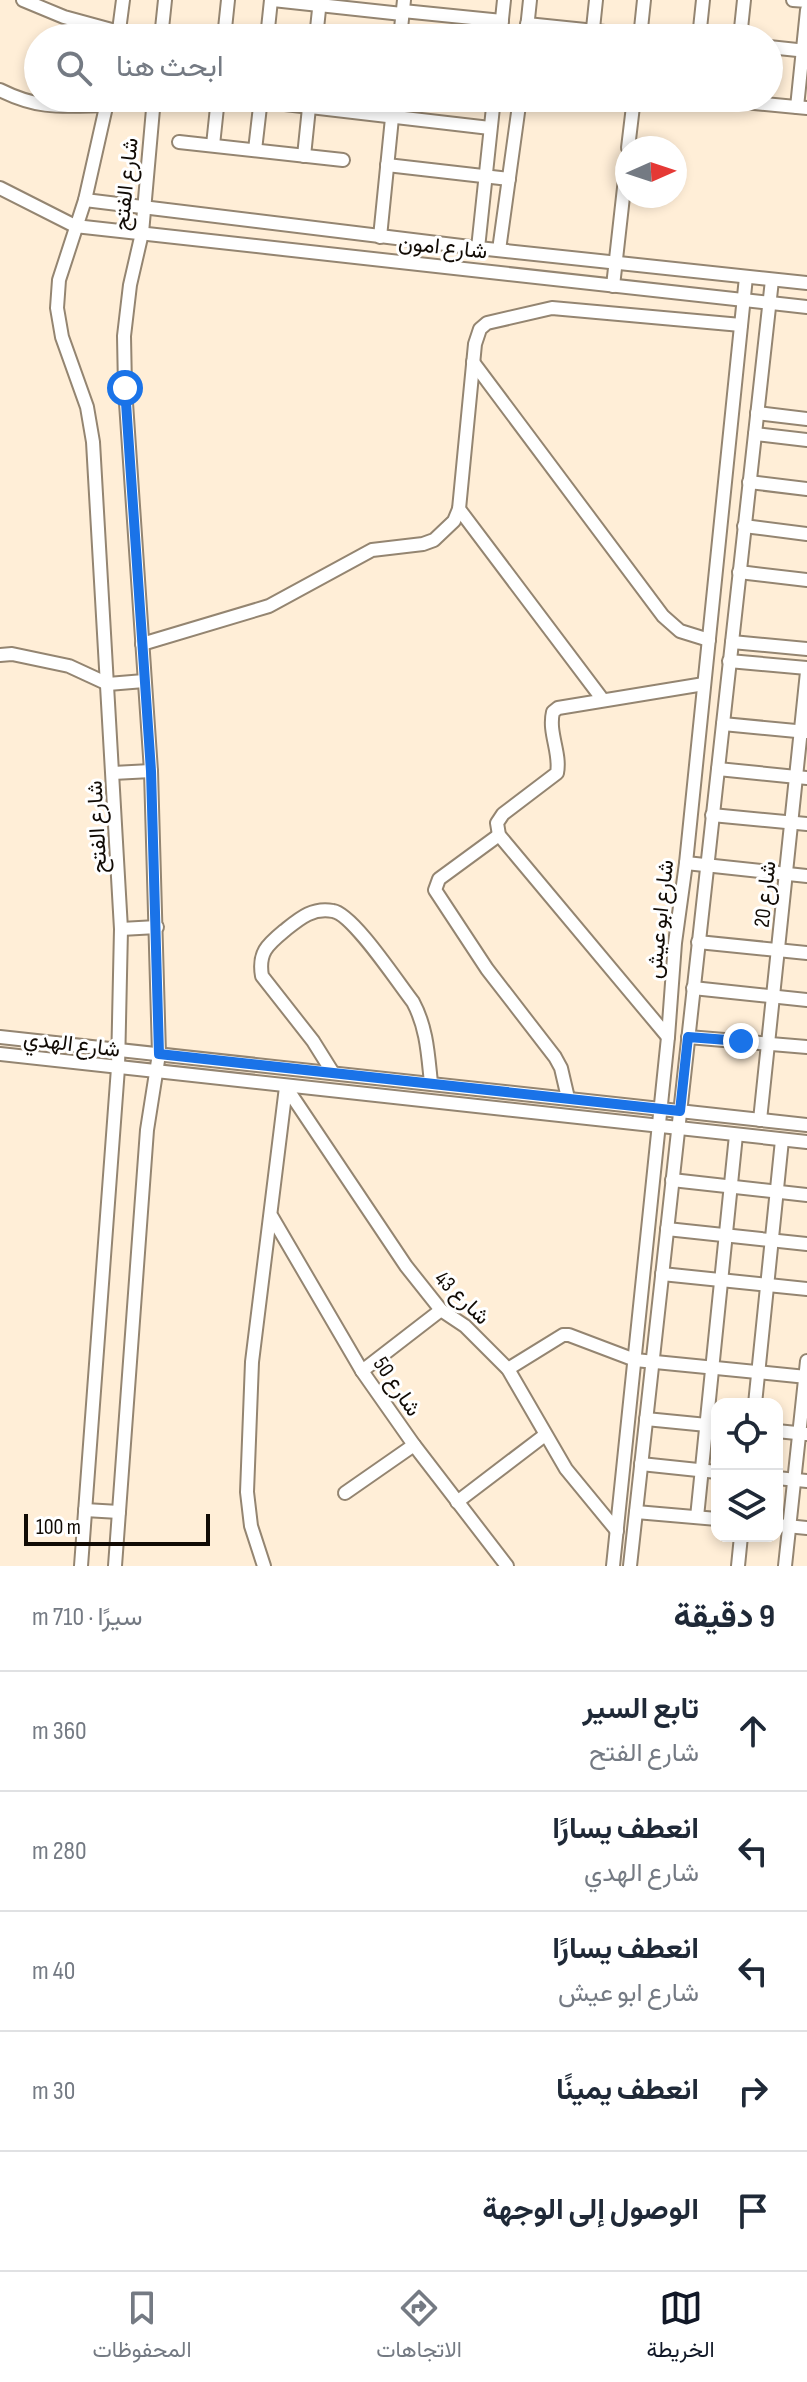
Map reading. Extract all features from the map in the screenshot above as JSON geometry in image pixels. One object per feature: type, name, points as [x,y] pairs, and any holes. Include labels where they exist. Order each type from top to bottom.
[{"type":"street","points":[[23,0],[85,24]]},
{"type":"street","points":[[120,24],[123,0]]},
{"type":"street","points":[[162,24],[165,0]]},
{"type":"street","points":[[225,24],[228,0]]},
{"type":"street","points":[[269,24],[272,0],[403,8],[502,21]]},
{"type":"street","points":[[502,24],[504,0]]},
{"type":"street","points":[[527,24],[530,0]]},
{"type":"street","points":[[593,24],[596,0]]},
{"type":"street","points":[[641,24],[644,0]]},
{"type":"street","points":[[700,24],[703,0]]},
{"type":"street","points":[[741,24],[744,0]]},
{"type":"street","points":[[793,0],[807,1]]},
{"type":"street","points":[[318,24],[320,3]]},
{"type":"street","points":[[802,108],[807,10]]},
{"type":"street","points":[[783,48],[805,50]]},
{"type":"street","points":[[0,90],[24,101]]},
{"type":"street","name":"شارع الفتح","points":[[81,1566],[118,1068],[121,929],[93,442],[87,407],[62,337],[57,308],[59,280],[85,200],[106,112]]},
{"type":"street","name":"شارع الفتح","points":[[115,1566],[147,1130],[159,1054],[151,771],[124,375],[124,336],[142,233],[153,112]]},
{"type":"street","points":[[213,145],[217,112]]},
{"type":"street","points":[[255,150],[260,112]]},
{"type":"street","points":[[304,156],[308,112]]},
{"type":"street","points":[[368,112],[490,128]]},
{"type":"street","points":[[380,237],[392,112]]},
{"type":"street","points":[[478,248],[492,112]]},
{"type":"street","points":[[499,250],[518,112]]},
{"type":"street","points":[[629,136],[632,112]]},
{"type":"street","points":[[179,142],[343,160]]},
{"type":"street","points":[[387,165],[509,179]]},
{"type":"street","points":[[0,188],[75,226]]},
{"type":"street","name":"شارع امون","points":[[85,200],[380,237],[807,283]]},
{"type":"street","points":[[613,286],[622,208]]},
{"type":"street","name":"شارع امون","points":[[75,226],[807,307]]},
{"type":"street","name":"شارع ابو عيش","points":[[613,1566],[746,277]]},
{"type":"street","name":"شارع ابو عيش","points":[[630,1566],[772,280]]},
{"type":"street","points":[[142,644],[269,606],[372,550],[434,540],[454,521],[459,509],[473,362],[477,336],[487,323],[552,308],[741,325]]},
{"type":"street","points":[[473,362],[663,616],[680,631],[709,640]]},
{"type":"street","points":[[757,413],[807,419]]},
{"type":"street","points":[[755,434],[807,440]]},
{"type":"street","points":[[749,482],[807,489]]},
{"type":"street","points":[[459,509],[603,700]]},
{"type":"street","points":[[744,526],[807,534]]},
{"type":"street","points":[[739,572],[807,580]]},
{"type":"street","points":[[732,642],[807,649]]},
{"type":"street","points":[[0,655],[12,654],[69,666],[108,684],[144,681]]},
{"type":"street","points":[[706,664],[807,670]]},
{"type":"street","name":"شارع 20","points":[[760,1120],[791,823],[801,778],[807,670]]},
{"type":"street","points":[[668,1037],[499,835],[497,823],[503,814],[557,773],[551,727],[553,712],[558,708],[704,684]]},
{"type":"street","points":[[723,724],[804,732]]},
{"type":"street","points":[[718,769],[801,778]]},
{"type":"street","points":[[113,773],[151,771]]},
{"type":"street","points":[[712,815],[807,824]]},
{"type":"street","points":[[499,835],[439,879],[435,890],[487,969],[555,1057],[568,1098]]},
{"type":"street","points":[[686,863],[807,876]]},
{"type":"street","points":[[333,1073],[313,1041],[269,987],[260,966],[264,947],[303,915],[319,910],[336,911],[352,922],[413,1002],[427,1040],[431,1083]]},
{"type":"street","points":[[121,929],[157,927]]},
{"type":"street","points":[[698,942],[807,953]]},
{"type":"street","points":[[693,988],[807,1000]]},
{"type":"street","name":"شارع الهدي","points":[[0,1037],[806,1125]]},
{"type":"street","points":[[688,1037],[807,1047]]},
{"type":"street","name":"شارع الهدي","points":[[0,1054],[807,1142]]},
{"type":"street","points":[[264,1566],[251,1526],[247,1492],[252,1362],[286,1087]]},
{"type":"street","name":"شارع 43","points":[[286,1087],[406,1266],[441,1310],[465,1326],[508,1369],[566,1469],[617,1531]]},
{"type":"street","points":[[806,1125],[807,1116]]},
{"type":"street","points":[[712,1398],[712,1368],[736,1135]]},
{"type":"street","points":[[756,1398],[782,1140]]},
{"type":"street","points":[[672,1180],[807,1195]]},
{"type":"street","name":"شارع 50","points":[[272,1217],[362,1371],[414,1445],[507,1566]]},
{"type":"street","points":[[667,1229],[807,1244]]},
{"type":"street","points":[[662,1274],[807,1289]]},
{"type":"street","points":[[362,1371],[441,1310]]},
{"type":"street","points":[[508,1369],[563,1335],[575,1336],[635,1360],[806,1377]]},
{"type":"street","points":[[785,1566],[783,1526],[801,1480],[807,1361]]},
{"type":"street","points":[[646,1419],[711,1425]]},
{"type":"street","points":[[697,1517],[701,1470],[711,1429]]},
{"type":"street","points":[[783,1432],[803,1434]]},
{"type":"street","points":[[457,1502],[545,1435]]},
{"type":"street","points":[[345,1493],[414,1445]]},
{"type":"street","points":[[641,1464],[711,1471]]},
{"type":"street","points":[[85,1510],[119,1512]]},
{"type":"street","points":[[636,1512],[711,1518]]},
{"type":"street","points":[[783,1526],[807,1528]]},
{"type":"street","points":[[738,1566],[740,1542]]},
{"type":"route","points":[[125,388],[151,771],[159,1054],[680,1111],[688,1037],[741,1041]]}]
